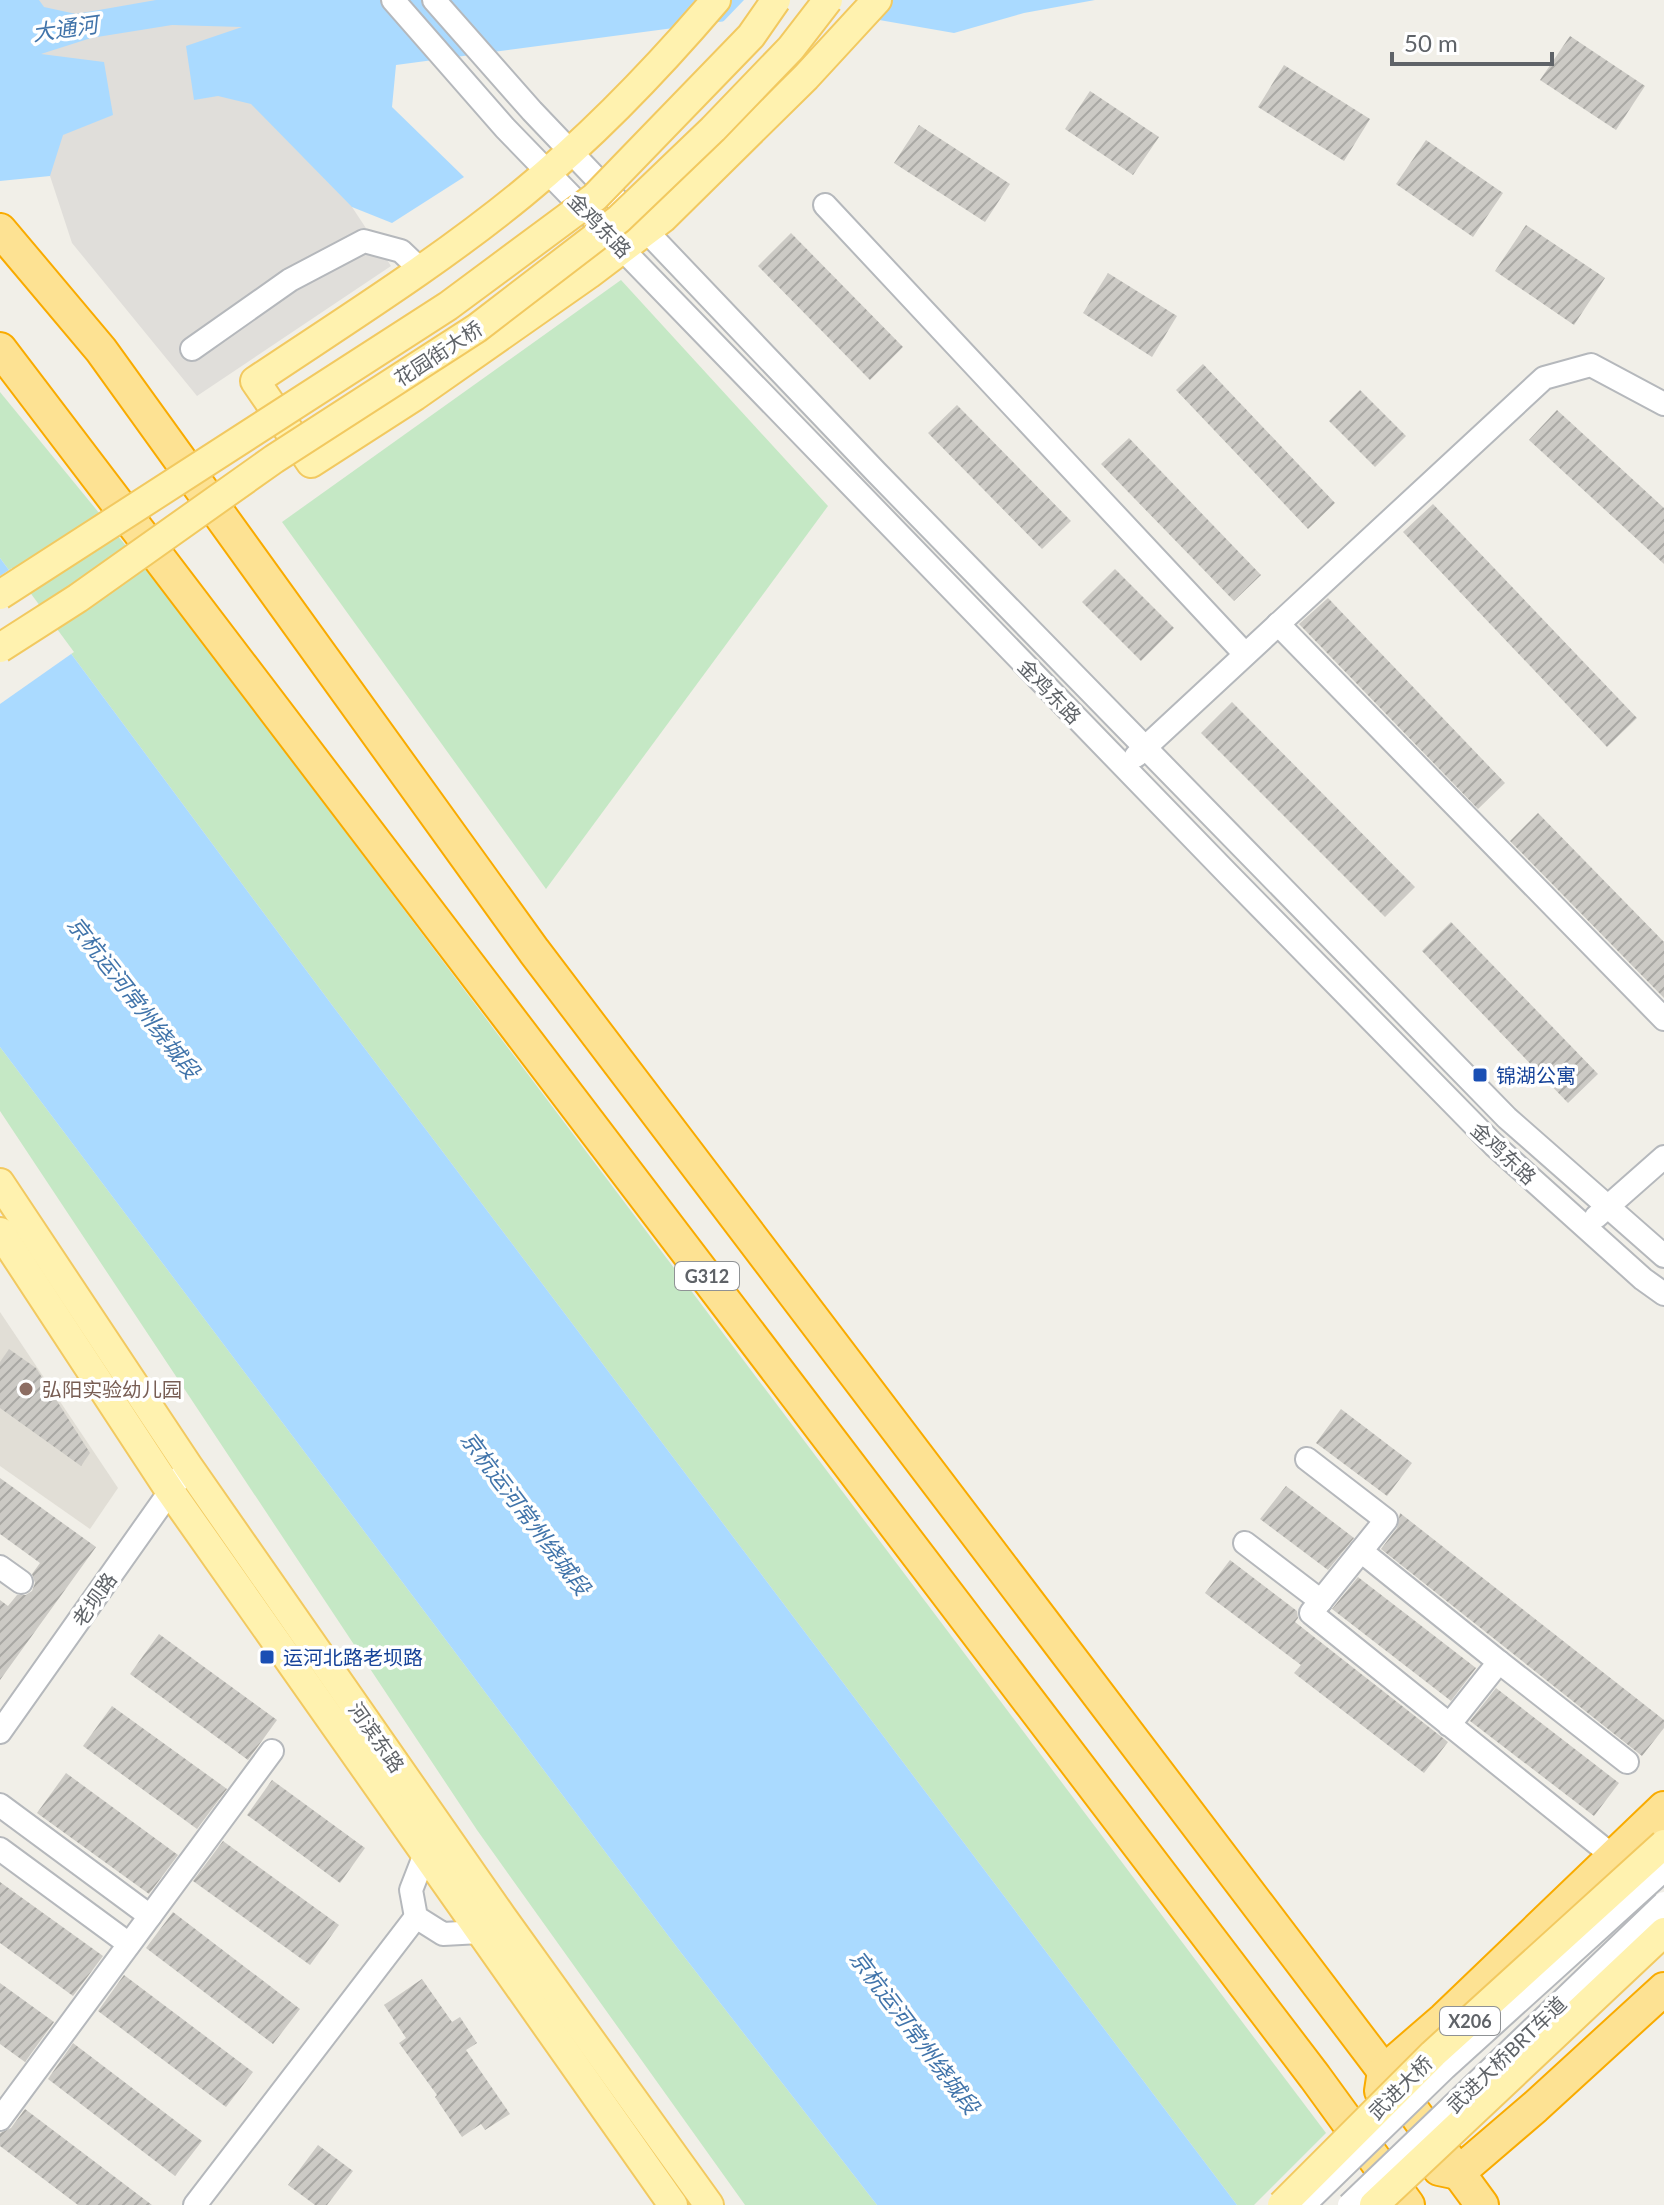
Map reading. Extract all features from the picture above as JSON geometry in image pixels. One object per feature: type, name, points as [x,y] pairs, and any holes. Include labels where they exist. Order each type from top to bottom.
[{"type":"highway","name":"G312","points":[[0,230],[101,350],[534,951],[1384,2071],[1482,2205]]},
{"type":"highway","name":"G312","points":[[1,350],[612,1150],[1305,2064],[1408,2205]]},
{"type":"highway","points":[[1664,1808],[1444,2019],[1384,2071],[1373,2158],[1458,2173],[1664,1989]]},
{"type":"main road","points":[[716,0],[666,59],[548,172],[421,270],[255,381],[311,463],[415,396],[663,218],[877,0]]},
{"type":"main road","name":"花园街大桥","points":[[0,595],[448,306],[595,197],[751,36],[776,0]]},
{"type":"main road","name":"花园街大桥","points":[[0,648],[78,598],[274,459],[477,328],[619,219],[713,129],[791,48],[828,0]]},
{"type":"main road","name":"河滨东路","points":[[0,1183],[188,1466],[502,1917],[709,2205]]},
{"type":"main road","name":"河滨东路","points":[[0,1232],[170,1491],[673,2205]]},
{"type":"main road","name":"武进大桥","points":[[1282,2205],[1433,2054],[1664,1844]]},
{"type":"main road","points":[[1374,2205],[1664,1932]]},
{"type":"street","name":"金鸡东路","points":[[393,0],[548,172],[1494,1145],[1643,1279],[1664,1294]]},
{"type":"street","name":"金鸡东路","points":[[434,0],[571,151],[876,472],[1507,1118],[1664,1256]]},
{"type":"street","points":[[825,205],[1245,654]]},
{"type":"street","points":[[192,349],[290,280],[364,241],[401,251],[421,270]]},
{"type":"street","points":[[1124,767],[1544,378],[1591,365],[1664,404]]},
{"type":"street","points":[[1278,624],[1664,1019]]},
{"type":"street","points":[[1585,1227],[1664,1157]]},
{"type":"street","points":[[1307,1459],[1386,1520],[1311,1613],[1614,1857]]},
{"type":"street","name":"老坝路","points":[[0,1732],[188,1466]]},
{"type":"street","points":[[1245,1543],[1321,1601]]},
{"type":"street","points":[[1361,1551],[1627,1762]]},
{"type":"street","points":[[0,1567],[21,1582]]},
{"type":"street","points":[[1449,1725],[1499,1662]]},
{"type":"street","points":[[0,2119],[272,1751]]},
{"type":"street","points":[[0,1805],[150,1916]]},
{"type":"street","points":[[0,1849],[129,1944]]},
{"type":"street","points":[[425,1854],[411,1890],[416,1917],[443,1934],[480,1932]]},
{"type":"street","name":"武进大桥BRT车道","points":[[1304,2205],[1445,2068],[1664,1870]]},
{"type":"street","name":"武进大桥BRT车道","points":[[1349,2205],[1664,1903]]},
{"type":"street","points":[[195,2205],[416,1917]]},
{"type":"shaded area","points":[[27,0],[357,0],[352,207],[391,266],[197,396],[72,243],[50,176]]},
{"type":"shaded area","name":"弘阳实验幼儿园","points":[[0,1312],[118,1488],[90,1529],[0,1466]]},
{"type":"green space","points":[[621,280],[828,506],[546,889],[282,522]]},
{"type":"green space","points":[[0,392],[172,602],[1326,2133],[1254,2205],[1237,2205],[332,1005],[0,558]]},
{"type":"green space","points":[[0,1047],[679,1950],[877,2205],[745,2205],[477,1830],[0,1111]]},
{"type":"water","name":"大通河","points":[[0,0],[39,0],[44,7],[76,14],[156,0],[1095,0],[1024,13],[954,33],[816,9],[396,65],[392,107],[464,177],[392,223],[352,207],[251,104],[218,96],[194,100],[186,46],[242,27],[172,25],[91,38],[41,54],[104,62],[113,115],[63,135],[50,176],[0,181]]},
{"type":"water","name":"京杭运河常州绕城段","points":[[0,558],[332,1005],[1237,2205],[877,2205],[679,1950],[0,1047]]},
{"type":"pier","points":[[744,0],[877,0],[860,20],[816,13],[719,26]]},
{"type":"pier","points":[[12,568],[74,652],[0,704],[0,576]]},
{"type":"building","points":[[1570,36],[1645,86],[1616,130],[1540,80]]},
{"type":"building","points":[[1284,65],[1370,119],[1344,161],[1258,107]]},
{"type":"building","points":[[1090,91],[1159,137],[1133,175],[1065,129]]},
{"type":"building","points":[[919,125],[1010,184],[985,222],[894,163]]},
{"type":"building","points":[[1426,140],[1503,193],[1473,237],[1396,184]]},
{"type":"building","points":[[1526,225],[1605,278],[1574,325],[1495,271]]},
{"type":"building","points":[[791,233],[903,347],[870,380],[758,266]]},
{"type":"building","points":[[1108,273],[1177,316],[1152,357],[1083,313]]},
{"type":"building","points":[[1203,364],[1335,503],[1308,529],[1176,390]]},
{"type":"building","points":[[1360,390],[1406,436],[1375,467],[1329,421]]},
{"type":"building","points":[[957,405],[1071,521],[1042,549],[928,433]]},
{"type":"building","points":[[1557,410],[1664,508],[1664,564],[1529,440]]},
{"type":"building","points":[[1129,438],[1261,575],[1234,601],[1101,464]]},
{"type":"building","points":[[1433,504],[1637,718],[1607,747],[1403,532]]},
{"type":"building","points":[[1115,569],[1174,628],[1141,661],[1082,602]]},
{"type":"building","points":[[1328,598],[1505,783],[1478,809],[1299,624]]},
{"type":"building","points":[[1232,702],[1415,887],[1385,917],[1201,733]]},
{"type":"building","points":[[1538,813],[1664,942],[1664,998],[1510,841]]},
{"type":"building","points":[[1451,922],[1598,1074],[1568,1103],[1422,951]]},
{"type":"building","points":[[9,1349],[36,1368],[90,1453],[81,1466],[0,1408],[0,1362]]},
{"type":"building","points":[[1341,1409],[1412,1463],[1387,1496],[1316,1443]]},
{"type":"building","points":[[0,1478],[96,1547],[0,1680],[0,1600],[8,1606],[17,1595],[32,1591],[35,1583],[32,1574],[40,1563],[0,1534]]},
{"type":"building","points":[[1286,1486],[1354,1538],[1328,1570],[1260,1519]]},
{"type":"building","points":[[1400,1513],[1664,1720],[1664,1728],[1642,1756],[1381,1549],[1397,1528]]},
{"type":"building","points":[[1230,1560],[1297,1611],[1295,1622],[1448,1742],[1424,1773],[1294,1673],[1301,1665],[1205,1593]]},
{"type":"building","points":[[1358,1577],[1476,1668],[1451,1701],[1332,1609]]},
{"type":"building","points":[[159,1634],[277,1720],[248,1760],[130,1674]]},
{"type":"building","points":[[1496,1688],[1619,1783],[1594,1816],[1470,1721]]},
{"type":"building","points":[[112,1706],[227,1789],[197,1829],[83,1746]]},
{"type":"building","points":[[66,1773],[178,1855],[149,1894],[37,1813]]},
{"type":"building","points":[[272,1780],[365,1848],[340,1883],[247,1815]]},
{"type":"building","points":[[223,1841],[339,1925],[310,1965],[193,1881]]},
{"type":"building","points":[[0,1882],[103,1956],[73,1996],[0,1943]]},
{"type":"building","points":[[173,1912],[300,2009],[273,2044],[146,1948]]},
{"type":"building","points":[[124,1975],[253,2072],[226,2107],[98,2011]]},
{"type":"building","points":[[422,1979],[452,2022],[460,2017],[477,2043],[466,2050],[510,2114],[485,2130],[481,2124],[462,2137],[435,2097],[437,2095],[399,2043],[406,2038],[384,2005]]},
{"type":"building","points":[[0,1983],[54,2022],[25,2062],[0,2044]]},
{"type":"building","points":[[73,2043],[202,2141],[175,2176],[48,2079]]},
{"type":"building","points":[[25,2109],[152,2205],[78,2205],[0,2146],[0,2133],[11,2128]]},
{"type":"building","points":[[318,2145],[353,2171],[327,2205],[315,2205],[288,2185]]},
{"type":"place","name":"锦湖公寓","points":[[1480,1075]]},
{"type":"place","name":"弘阳实验幼儿园","points":[[26,1389]]},
{"type":"place","name":"运河北路老坝路","points":[[267,1657]]}]
